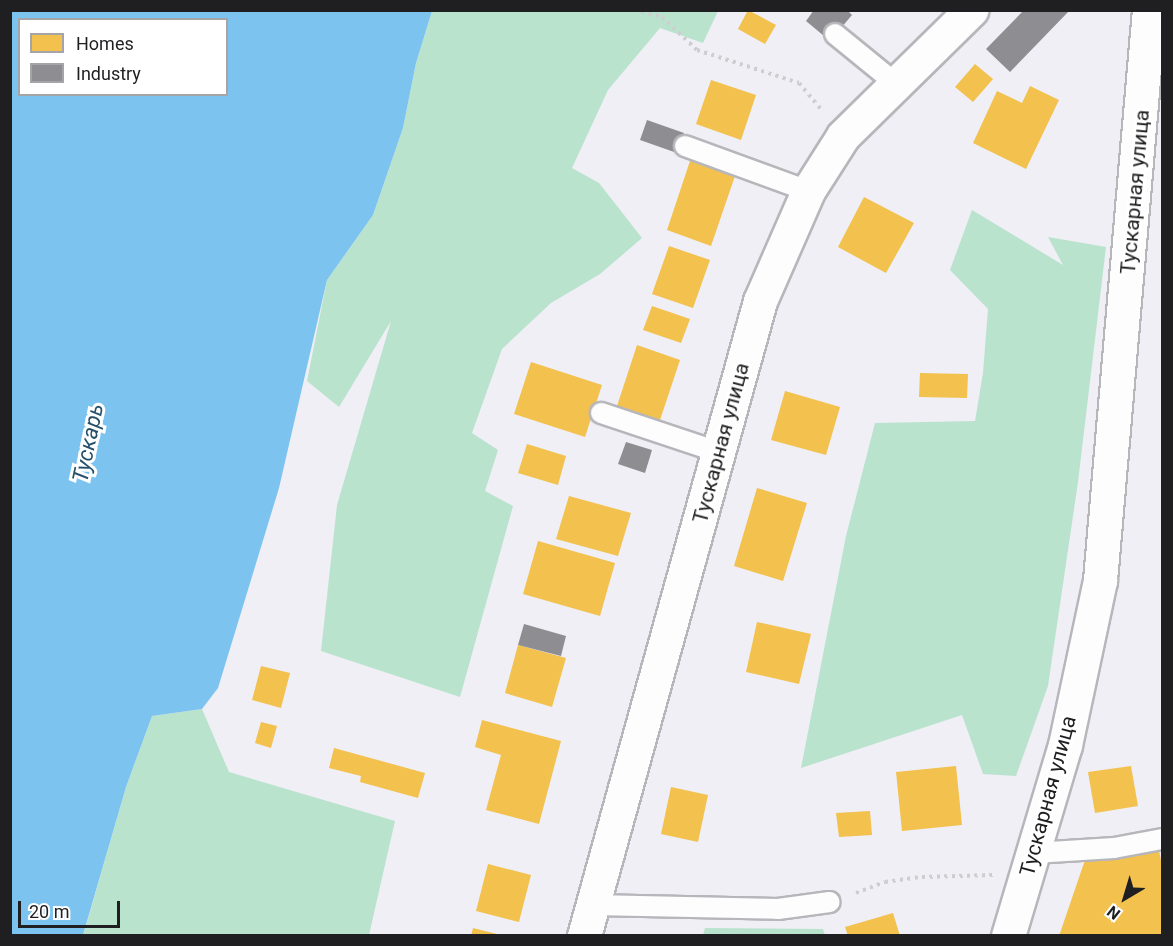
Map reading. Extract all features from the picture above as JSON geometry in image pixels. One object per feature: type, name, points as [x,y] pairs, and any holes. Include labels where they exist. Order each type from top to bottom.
[{"type":"street","name":"Тускарная улица","points":[[1008,936],[1065,745],[1100,580],[1149,10]]},
{"type":"street","name":"Тускарная улица","points":[[584,936],[760,302],[808,191],[843,136],[896,83],[959,14]]},
{"type":"lane","points":[[836,34],[896,83]]},
{"type":"lane","points":[[685,146],[808,191]]},
{"type":"lane","points":[[601,413],[718,452]]},
{"type":"lane","points":[[1034,853],[1114,848],[1162,839]]},
{"type":"lane","points":[[593,905],[778,909],[830,903]]},
{"type":"path","points":[[634,10],[662,17],[697,50],[799,83],[843,136]]},
{"type":"path","points":[[830,903],[885,882],[922,877],[1001,874]]},
{"type":"green space","points":[[432,11],[718,11],[703,43],[660,28],[608,90],[572,168],[599,183],[642,238],[600,274],[551,303],[502,349],[472,433],[498,450],[485,491],[513,506],[460,697],[321,651],[337,505],[391,321],[339,407],[307,381],[327,280],[373,215],[403,128],[416,63]]},
{"type":"green space","points":[[972,210],[1063,265],[1048,237],[1106,247],[1078,482],[1048,686],[1016,776],[983,774],[962,715],[801,768],[846,536],[875,423],[975,421],[983,373],[988,309],[950,270]]},
{"type":"green space","points":[[202,709],[229,772],[395,821],[369,935],[83,936],[126,787],[152,716]]},
{"type":"green space","points":[[705,928],[823,929],[825,935],[703,935]]},
{"type":"water","name":"Тускарь","points":[[10,11],[432,11],[416,63],[403,128],[373,215],[327,280],[279,488],[218,688],[202,709],[152,716],[126,787],[83,935],[11,935]]},
{"type":"building: Homes","points":[[748,10],[776,25],[765,44],[738,29]]},
{"type":"building: Homes","points":[[975,64],[993,79],[973,102],[955,87]]},
{"type":"building: Homes","points":[[711,80],[756,95],[741,140],[696,124]]},
{"type":"building: Homes","points":[[1030,86],[1059,100],[1026,169],[973,143],[997,91],[1022,103]]},
{"type":"building: Homes","points":[[691,158],[736,173],[711,246],[667,230]]},
{"type":"building: Homes","points":[[864,197],[914,223],[886,273],[838,247]]},
{"type":"building: Homes","points":[[669,246],[710,260],[693,308],[652,294]]},
{"type":"building: Homes","points":[[652,306],[690,319],[681,343],[643,330]]},
{"type":"building: Homes","points":[[637,345],[680,360],[660,420],[617,406]]},
{"type":"building: Homes","points":[[531,362],[602,385],[585,437],[514,414]]},
{"type":"building: Homes","points":[[920,373],[968,374],[967,398],[919,397]]},
{"type":"building: Homes","points":[[785,391],[840,407],[826,455],[771,440]]},
{"type":"building: Homes","points":[[527,444],[566,456],[558,485],[518,473]]},
{"type":"building: Homes","points":[[757,488],[807,503],[783,581],[734,566]]},
{"type":"building: Homes","points":[[569,496],[631,513],[618,556],[556,539]]},
{"type":"building: Homes","points":[[538,541],[615,563],[600,616],[523,594]]},
{"type":"building: Homes","points":[[757,622],[811,634],[799,684],[746,672]]},
{"type":"building: Homes","points":[[518,645],[566,658],[552,707],[505,693]]},
{"type":"building: Homes","points":[[261,666],[290,673],[281,708],[252,700]]},
{"type":"building: Homes","points":[[482,720],[561,741],[539,824],[486,810],[501,755],[475,747]]},
{"type":"building: Homes","points":[[261,722],[277,726],[271,748],[255,743]]},
{"type":"building: Homes","points":[[334,748],[425,773],[418,798],[360,782],[361,776],[329,768]]},
{"type":"building: Homes","points":[[956,766],[962,825],[902,831],[896,772]]},
{"type":"building: Homes","points":[[1131,766],[1138,806],[1095,813],[1088,772]]},
{"type":"building: Homes","points":[[671,787],[708,795],[698,842],[661,834]]},
{"type":"building: Homes","points":[[870,811],[872,835],[839,837],[836,813]]},
{"type":"building: Homes","points":[[1158,845],[1162,866],[1162,936],[1059,936],[1085,860]]},
{"type":"building: Homes","points":[[488,864],[531,875],[519,922],[476,911]]},
{"type":"building: Homes","points":[[893,913],[900,936],[848,936],[845,927]]},
{"type":"building: Homes","points":[[473,928],[501,935],[501,936],[471,936]]},
{"type":"building: Industry","points":[[814,10],[847,10],[852,15],[830,41],[806,21]]},
{"type":"building: Industry","points":[[1024,10],[1070,10],[1010,72],[986,49]]},
{"type":"building: Industry","points":[[647,120],[684,133],[677,153],[640,140]]},
{"type":"building: Industry","points":[[626,442],[652,450],[645,473],[618,464]]},
{"type":"building: Industry","points":[[524,624],[566,636],[561,656],[518,645]]}]
